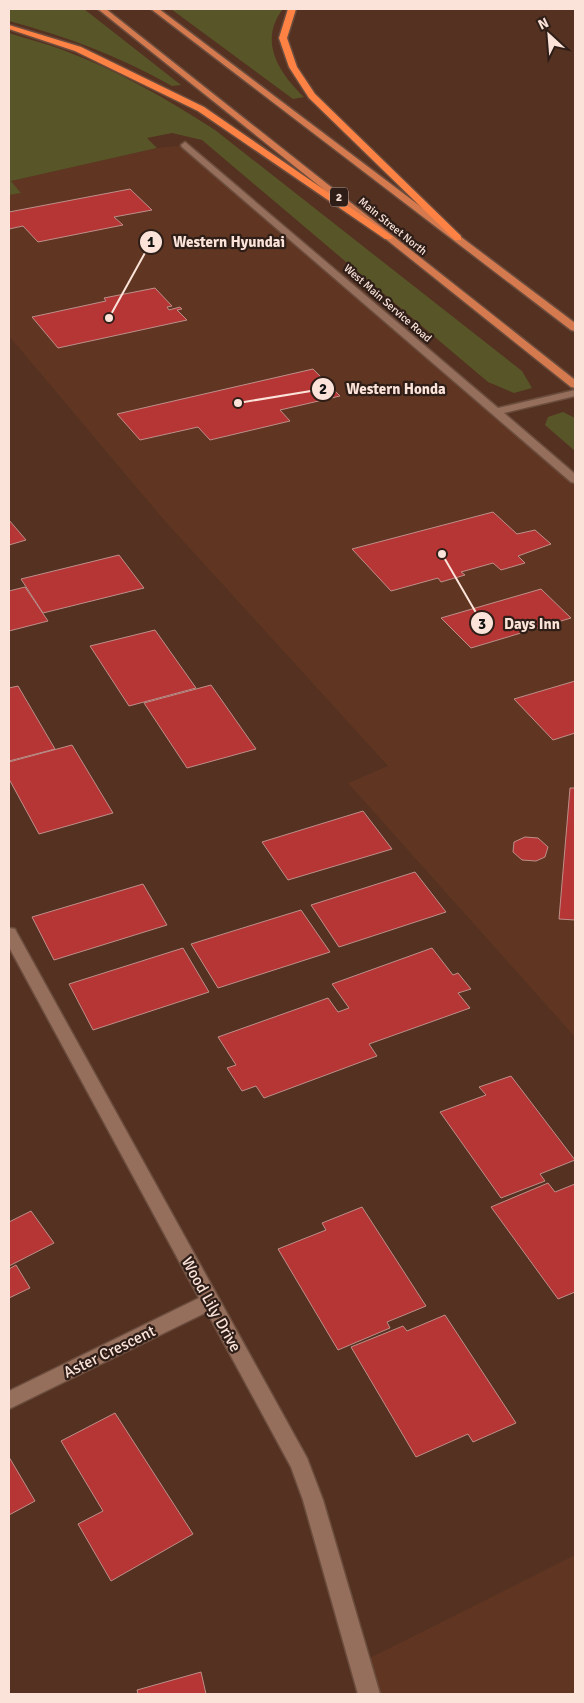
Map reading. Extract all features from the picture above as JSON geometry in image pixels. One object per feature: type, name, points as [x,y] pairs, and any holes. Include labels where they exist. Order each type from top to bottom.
[{"type":"highway","points":[[292,9],[282,38],[293,67],[312,96],[458,238]]},
{"type":"highway","points":[[9,27],[78,49],[201,109],[388,236]]},
{"type":"main road","name":"Main Street North","points":[[102,9],[575,385]]},
{"type":"main road","points":[[156,9],[575,328]]},
{"type":"street","name":"West Main Service Road","points":[[185,145],[575,480]]},
{"type":"street","points":[[496,412],[575,392]]},
{"type":"street","name":"Wood Lily Drive","points":[[10,937],[300,1464],[314,1500],[368,1694]]},
{"type":"street","name":"Aster Crescent","points":[[9,1400],[210,1301]]},
{"type":"shaded area","points":[[9,9],[84,9],[181,85],[172,86],[153,75],[93,48],[9,21]]},
{"type":"shaded area","points":[[171,9],[283,9],[272,33],[272,45],[280,67],[304,97],[293,99]]},
{"type":"shaded area","points":[[9,33],[56,48],[103,67],[160,96],[215,130],[522,371],[532,388],[514,393],[488,382],[202,140],[172,133],[147,138],[157,148],[11,181],[21,193],[9,195]]},
{"type":"shaded area","points":[[185,145],[575,481],[575,1037],[348,783],[388,766],[164,520],[9,336],[9,195],[21,193],[11,181],[157,148]]},
{"type":"shaded area","points":[[563,412],[575,418],[575,451],[545,425],[548,417]]},
{"type":"shaded area","points":[[575,1555],[575,1694],[368,1694],[360,1663]]},
{"type":"building","points":[[130,189],[152,210],[114,217],[123,225],[38,242],[23,226],[9,229],[9,212]]},
{"type":"building","points":[[155,288],[172,306],[167,307],[169,310],[180,307],[182,309],[177,310],[187,320],[58,348],[32,317],[106,301],[104,298]]},
{"type":"building","points":[[313,369],[340,396],[280,410],[290,421],[210,440],[198,427],[140,440],[117,414]]},
{"type":"building","points":[[493,512],[517,534],[535,530],[551,544],[518,556],[525,563],[501,570],[493,563],[461,572],[465,575],[441,582],[438,578],[391,591],[352,549]]},
{"type":"building","points":[[9,520],[26,540],[9,545]]},
{"type":"building","points":[[119,555],[144,588],[43,613],[21,579]]},
{"type":"building","points":[[25,587],[48,621],[9,631],[9,591]]},
{"type":"building","points":[[541,589],[571,618],[471,648],[441,618]]},
{"type":"building","points":[[155,630],[196,688],[129,706],[90,646]]},
{"type":"building","points":[[575,681],[575,733],[553,740],[514,699]]},
{"type":"building","points":[[211,685],[256,749],[187,768],[144,703]]},
{"type":"building","points":[[18,686],[55,749],[9,761],[9,688]]},
{"type":"building","points":[[72,745],[113,813],[39,834],[9,779],[9,762]]},
{"type":"building","points":[[570,788],[575,788],[575,920],[559,919]]},
{"type":"building","points":[[363,811],[392,849],[288,880],[262,842]]},
{"type":"building","points":[[525,837],[538,838],[548,847],[545,857],[536,861],[522,860],[513,852],[514,842]]},
{"type":"building","points":[[415,872],[446,912],[339,947],[311,905]]},
{"type":"building","points":[[143,884],[167,925],[54,960],[32,917]]},
{"type":"building","points":[[301,910],[330,952],[218,988],[191,944]]},
{"type":"building","points":[[183,948],[209,992],[93,1030],[69,984]]},
{"type":"building","points":[[432,948],[453,975],[458,973],[471,989],[458,993],[470,1008],[369,1044],[377,1056],[264,1098],[256,1086],[242,1091],[227,1068],[236,1065],[218,1037],[328,998],[338,1012],[349,1008],[332,984]]},
{"type":"building","points":[[511,1076],[575,1160],[540,1174],[545,1181],[501,1198],[440,1112],[486,1095],[479,1087]]},
{"type":"building","points":[[548,1183],[555,1192],[575,1184],[575,1292],[558,1299],[491,1207]]},
{"type":"building","points":[[362,1207],[426,1306],[387,1322],[390,1328],[338,1350],[278,1249],[326,1230],[322,1223]]},
{"type":"building","points":[[31,1211],[54,1243],[9,1266],[9,1222]]},
{"type":"building","points":[[16,1265],[30,1288],[9,1298],[9,1269]]},
{"type":"building","points":[[445,1315],[516,1423],[473,1442],[468,1434],[416,1457],[351,1347],[403,1326],[407,1331]]},
{"type":"building","points":[[115,1413],[193,1534],[111,1581],[78,1524],[103,1511],[61,1441]]},
{"type":"building","points":[[9,1457],[35,1501],[9,1515]]},
{"type":"building","points":[[201,1672],[206,1694],[138,1694],[137,1690]]},
{"type":"place","name":"Western Hyundai","points":[[109,318]]},
{"type":"place","name":"Western Honda","points":[[238,403]]},
{"type":"place","name":"Days Inn","points":[[442,554]]}]
